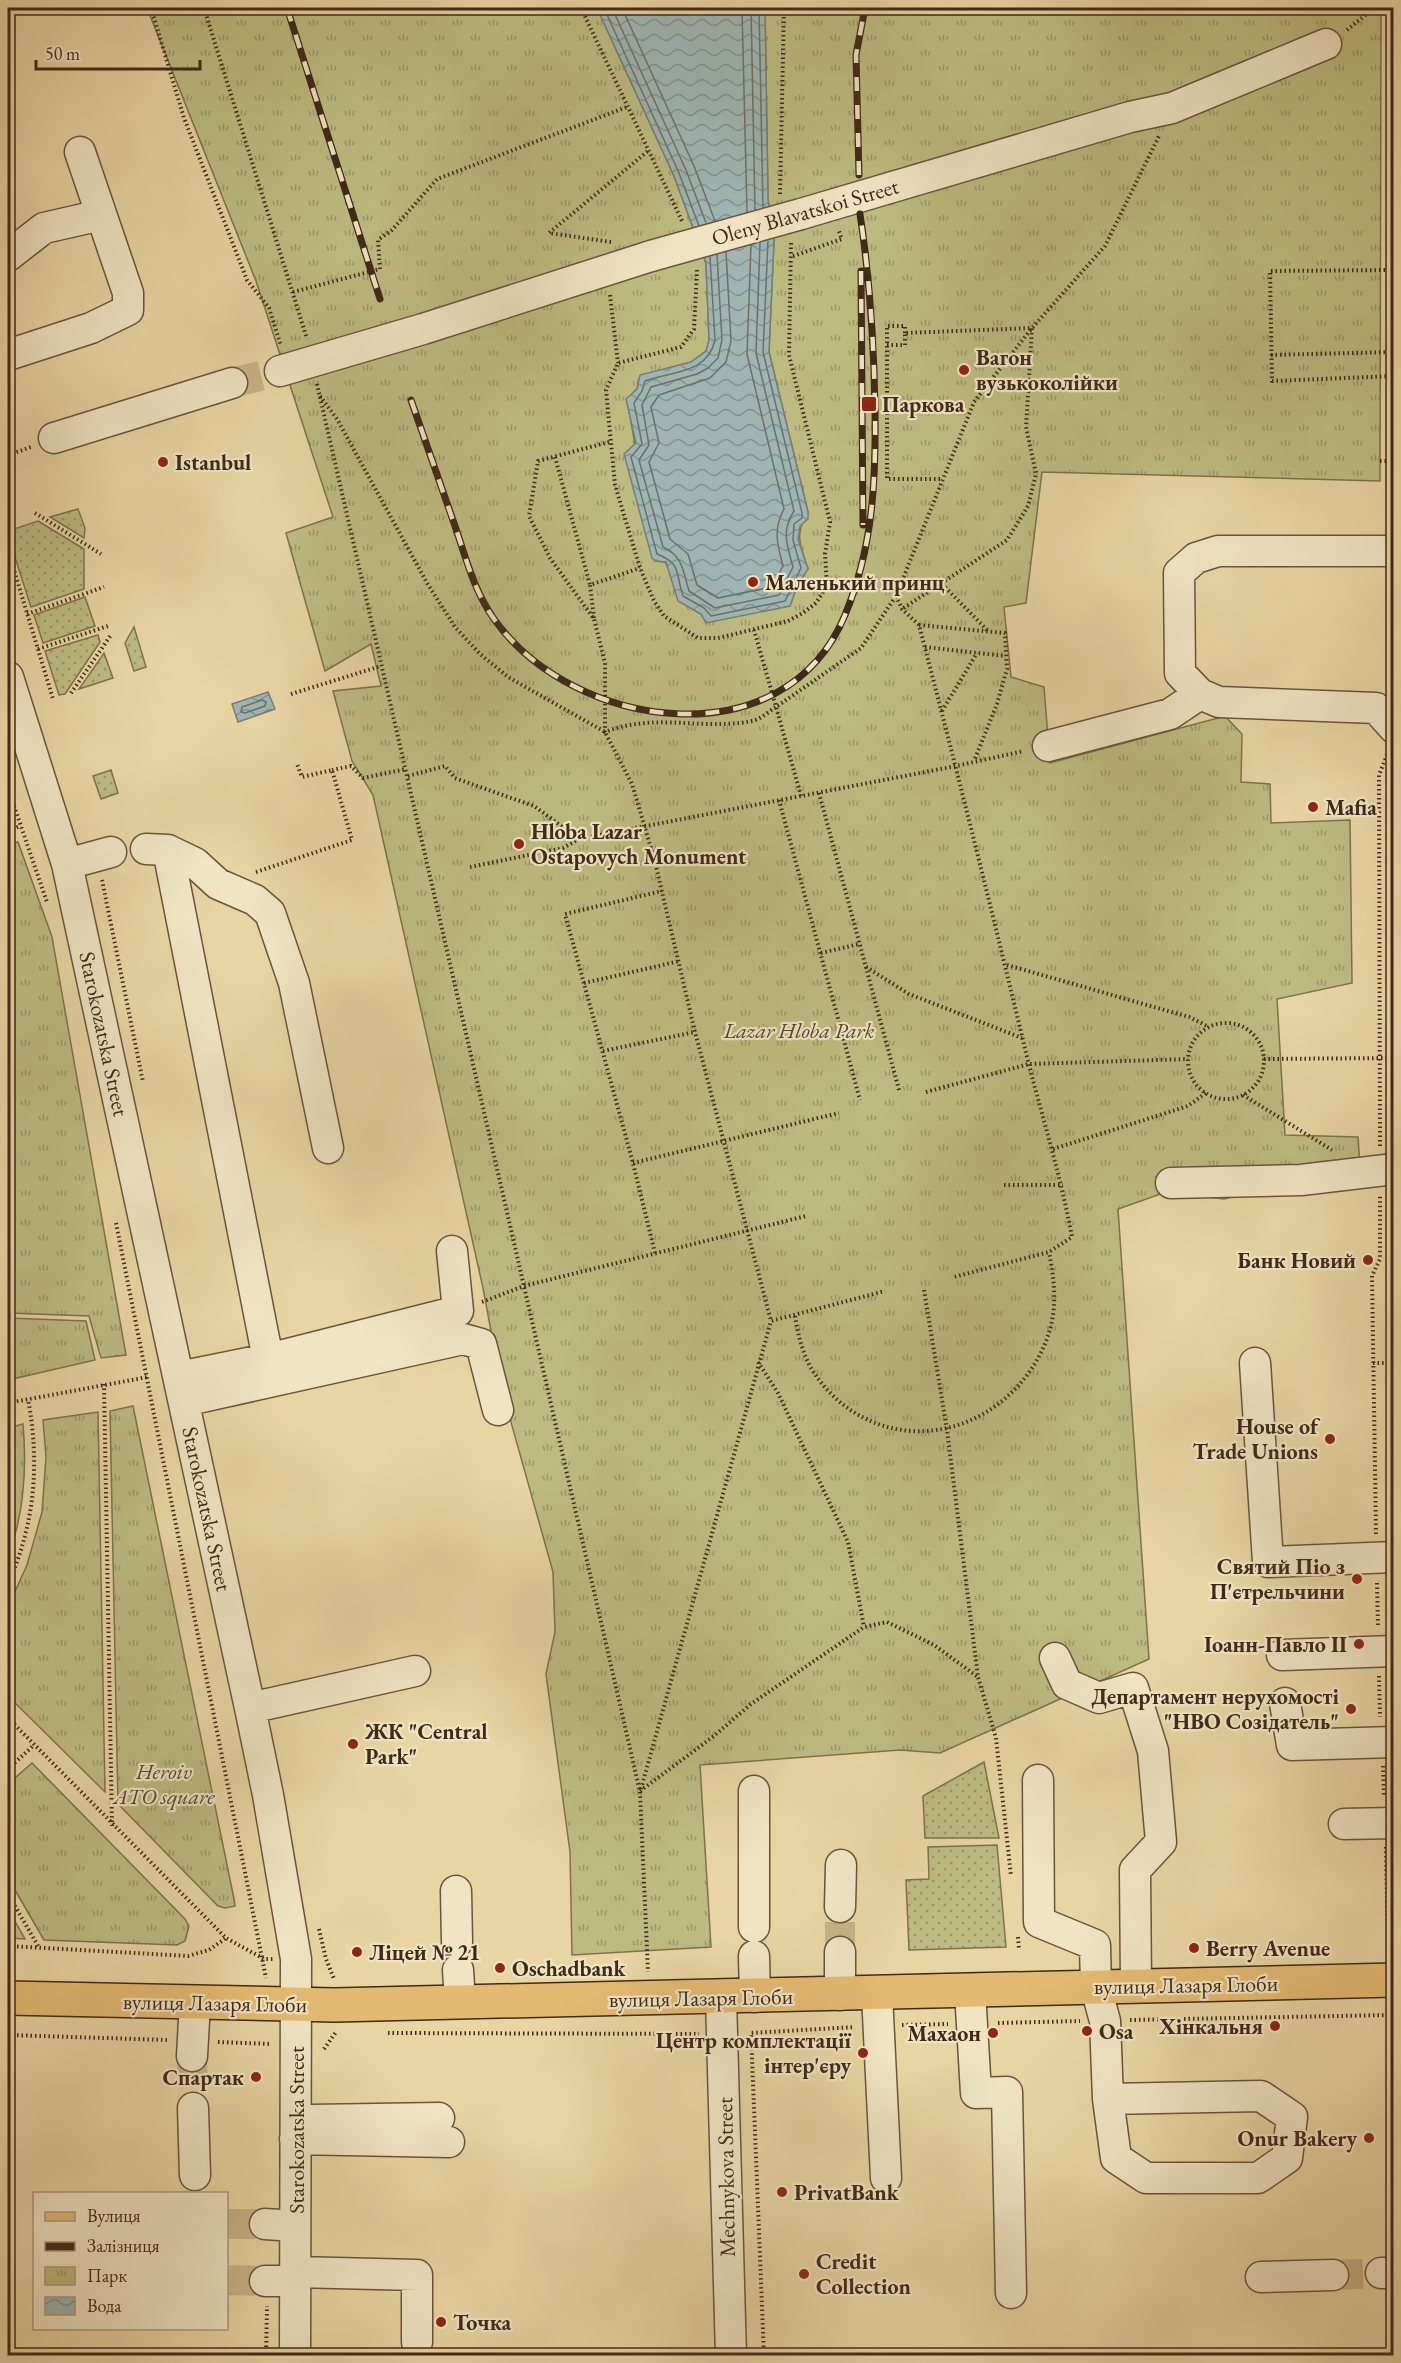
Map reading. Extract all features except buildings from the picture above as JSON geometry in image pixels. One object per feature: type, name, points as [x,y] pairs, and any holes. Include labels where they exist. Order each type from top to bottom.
[{"type":"main road","name":"вулиця Лазаря Глоби","points":[[8,1998],[335,2006],[459,1971],[649,2000],[1136,1987],[1391,1965]]},
{"type":"street","name":"Oleny Blavatskoi Street","points":[[294,366],[423,329],[651,256],[1130,117],[1172,108],[1334,39]]},
{"type":"street","points":[[8,356],[91,328],[128,310],[128,293],[80,152]]},
{"type":"street","points":[[8,256],[44,228],[88,218]]},
{"type":"street","points":[[54,438],[232,383]]},
{"type":"street","points":[[1392,738],[1376,708],[1219,702],[1200,694],[1180,674],[1179,573],[1196,558],[1218,551],[1394,551]]},
{"type":"street","name":"Starokozatska Street","points":[[8,677],[67,864],[172,1383],[250,1708],[268,1795],[296,1959],[295,2355]]},
{"type":"street","points":[[1048,746],[1170,714],[1200,694]]},
{"type":"street","points":[[268,1359],[157,849],[195,863],[218,884],[241,897],[255,900],[270,913],[294,983],[328,1148]]},
{"type":"street","points":[[67,864],[111,852]]},
{"type":"street","points":[[1171,1183],[1301,1180],[1379,1169]]},
{"type":"street","points":[[172,1383],[458,1311],[452,1251]]},
{"type":"street","points":[[172,1383],[463,1339],[481,1344],[498,1410]]},
{"type":"street","points":[[1255,1363],[1268,1562],[1385,1557]]},
{"type":"street","points":[[1282,1655],[1386,1651]]},
{"type":"street","points":[[1055,1658],[1067,1684],[1099,1698],[1133,1688],[1153,1751],[1161,1842],[1135,1870],[1136,1987]]},
{"type":"street","points":[[250,1708],[416,1671]]},
{"type":"street","points":[[1285,1703],[1292,1745],[1388,1742]]},
{"type":"street","points":[[1038,1780],[1039,1922],[1095,1945],[1095,1988],[1105,2021],[1108,2099],[1116,2158],[1146,2178],[1258,2178],[1287,2158],[1292,2117],[1261,2096],[1108,2099]]},
{"type":"street","points":[[754,1791],[755,1997]]},
{"type":"street","points":[[1344,1824],[1389,1823]]},
{"type":"street","points":[[840,1907],[841,1865]]},
{"type":"street","points":[[456,1891],[459,1971]]},
{"type":"street","points":[[840,1952],[840,1995]]},
{"type":"street","points":[[970,1991],[976,2093],[1007,2092],[1011,2293]]},
{"type":"street","points":[[877,1994],[886,2178]]},
{"type":"street","name":"Mechnykova Street","points":[[721,1998],[731,2355]]},
{"type":"street","points":[[192,2056],[195,2002]]},
{"type":"street","points":[[193,2108],[195,2175]]},
{"type":"street","points":[[295,2129],[444,2130]]},
{"type":"street","points":[[265,2224],[295,2226]]},
{"type":"street","points":[[265,2281],[295,2277],[417,2275],[417,2342]]},
{"type":"street","points":[[1262,2277],[1333,2275]]},
{"type":"path","points":[[151,8],[184,118],[247,280],[269,308],[294,366],[337,419],[427,583],[455,627],[480,654],[508,677],[605,732]]},
{"type":"path","points":[[204,8],[293,292],[294,366]]},
{"type":"path","points":[[581,8],[684,225]]},
{"type":"path","points":[[606,270],[618,363],[606,390],[615,485],[640,568],[654,601],[664,616],[698,638],[718,638],[788,621],[816,603],[827,586],[825,554],[830,522],[789,355],[792,256],[784,8]]},
{"type":"path","points":[[1334,39],[1374,8]]},
{"type":"path","points":[[293,292],[380,269],[378,240],[392,231],[437,179],[627,107]]},
{"type":"path","points":[[605,732],[627,723],[754,721],[861,648],[896,596],[941,479],[974,402],[1032,328],[1105,246],[1172,108]]},
{"type":"path","points":[[648,151],[549,233],[626,244],[651,256]]},
{"type":"path","points":[[792,256],[842,239],[839,229],[831,231]]},
{"type":"path","points":[[618,363],[681,347],[694,329],[698,261]]},
{"type":"path","points":[[1394,270],[1270,271],[1272,381],[1394,376]]},
{"type":"path","points":[[887,345],[905,345],[905,326],[887,327],[887,345],[887,479],[941,479]]},
{"type":"path","points":[[905,333],[1032,328]]},
{"type":"path","points":[[902,609],[1007,540],[1028,506],[1036,474],[1026,427],[1032,328]]},
{"type":"path","points":[[1271,355],[1394,352]]},
{"type":"path","points":[[319,394],[640,1792],[649,2000]]},
{"type":"path","points":[[594,619],[550,558],[529,516],[538,461],[610,442]]},
{"type":"path","points":[[555,457],[590,585],[594,619],[605,663],[605,732],[632,784],[644,826],[771,1322],[758,1361],[640,1792]]},
{"type":"path","points":[[1380,461],[1394,461]]},
{"type":"path","points":[[34,513],[101,554]]},
{"type":"path","points":[[8,550],[53,699]]},
{"type":"path","points":[[590,585],[640,568]]},
{"type":"path","points":[[942,584],[989,632]]},
{"type":"path","points":[[27,614],[104,587]]},
{"type":"path","points":[[896,596],[902,609],[920,625],[1029,1064],[1063,1185],[1072,1237],[1049,1252],[954,1277]]},
{"type":"path","points":[[920,625],[1005,633],[1007,669],[998,704],[974,762]]},
{"type":"path","points":[[38,649],[108,626]]},
{"type":"path","points":[[754,630],[801,796]]},
{"type":"path","points":[[70,693],[111,635]]},
{"type":"path","points":[[925,646],[1005,657]]},
{"type":"path","points":[[942,711],[977,653]]},
{"type":"path","points":[[291,694],[381,666]]},
{"type":"path","points":[[1392,738],[1379,775],[1380,1259],[1371,1276],[1373,1363],[1385,1557],[1391,1965],[1389,2015],[1394,2015]]},
{"type":"path","points":[[470,867],[563,848],[579,839],[1048,746]]},
{"type":"path","points":[[297,764],[302,777],[351,766],[363,778],[406,769]]},
{"type":"path","points":[[408,776],[445,766],[455,778],[534,806],[579,839]]},
{"type":"path","points":[[218,884],[352,840],[332,770]]},
{"type":"path","points":[[819,793],[899,1090]]},
{"type":"path","points":[[779,800],[860,1100]]},
{"type":"path","points":[[14,806],[50,910]]},
{"type":"path","points":[[8,830],[21,826]]},
{"type":"path","points":[[655,1253],[633,1163],[565,914],[662,891]]},
{"type":"path","points":[[822,953],[859,944]]},
{"type":"path","points":[[584,983],[680,961]]},
{"type":"path","points":[[1006,965],[1190,1017],[1209,1027]]},
{"type":"path","points":[[865,966],[909,994],[1023,1038]]},
{"type":"path","points":[[1228,1023],[1247,1029],[1260,1044],[1264,1059],[1258,1082],[1243,1095],[1224,1099],[1206,1092],[1193,1078],[1188,1059],[1195,1040],[1209,1027],[1228,1023]]},
{"type":"path","points":[[603,1051],[695,1032]]},
{"type":"path","points":[[926,1092],[1029,1064],[1188,1059]]},
{"type":"path","points":[[1264,1059],[1394,1059]]},
{"type":"path","points":[[1053,1149],[1188,1106],[1206,1092]]},
{"type":"path","points":[[1243,1095],[1379,1169]]},
{"type":"path","points":[[633,1163],[839,1113]]},
{"type":"path","points":[[1004,1185],[1063,1185]]},
{"type":"path","points":[[114,1213],[264,1959]]},
{"type":"path","points":[[458,1311],[524,1286],[746,1229],[806,1216]]},
{"type":"path","points":[[795,1316],[800,1342],[811,1366],[826,1388],[846,1407],[868,1420],[894,1429],[920,1432],[947,1430],[977,1418],[1004,1400],[1027,1377],[1038,1358],[1053,1317],[1055,1284],[1049,1252]]},
{"type":"path","points":[[924,1290],[947,1430],[978,1677],[996,1738],[1011,1879]]},
{"type":"path","points":[[771,1322],[885,1291]]},
{"type":"path","points":[[758,1361],[778,1393],[848,1542],[864,1627]]},
{"type":"path","points":[[1373,1363],[1394,1363]]},
{"type":"path","points":[[8,1403],[148,1377],[172,1383]]},
{"type":"path","points":[[104,1384],[112,1826]]},
{"type":"path","points":[[8,1584],[25,1540],[35,1484],[33,1427],[28,1399]]},
{"type":"path","points":[[640,1792],[714,1736],[751,1704],[864,1627],[888,1622],[934,1645],[978,1677]]},
{"type":"path","points":[[8,1718],[112,1826],[226,1938],[264,1959],[296,1959]]},
{"type":"path","points":[[8,1769],[34,1745]]},
{"type":"path","points":[[8,1894],[38,1946]]},
{"type":"path","points":[[1017,1925],[1019,1949]]},
{"type":"path","points":[[8,1946],[188,1956],[209,1950],[226,1938]]},
{"type":"path","points":[[336,2033],[348,2033]]},
{"type":"path","points":[[384,2033],[696,2034]]},
{"type":"green space","name":"Lazar Hloba Park","points":[[147,8],[597,8],[674,176],[706,263],[709,340],[706,351],[691,362],[640,376],[637,389],[627,400],[656,561],[665,562],[686,604],[701,614],[790,606],[797,586],[808,569],[800,534],[808,512],[769,352],[774,240],[768,200],[765,8],[1381,8],[1380,481],[1042,472],[1026,603],[1004,607],[1011,677],[1044,687],[1050,763],[1225,716],[1242,734],[1241,782],[1270,784],[1271,823],[1350,820],[1352,983],[1277,999],[1285,1135],[1358,1137],[1360,1167],[1224,1199],[1166,1192],[1118,1209],[1149,1659],[940,1753],[900,1750],[700,1765],[711,1947],[572,1955],[570,1852],[546,1674],[555,1632],[553,1572],[502,1390],[483,1288],[373,795],[352,761],[333,691],[381,686],[371,644],[325,671],[286,533],[333,517],[256,281]]},
{"type":"green space","points":[[78,509],[85,528],[84,538],[50,517]]},
{"type":"green space","points":[[38,521],[84,549],[84,589],[31,607],[13,551],[14,529]]},
{"type":"green space","points":[[85,597],[95,626],[43,643],[34,615]]},
{"type":"green space","points":[[134,627],[146,667],[134,671],[125,643]]},
{"type":"green space","points":[[98,635],[100,642],[65,694],[59,695],[45,651]]},
{"type":"green space","points":[[104,653],[113,678],[79,689]]},
{"type":"green space","points":[[111,770],[118,793],[101,799],[93,776]]},
{"type":"green space","points":[[18,842],[52,937],[126,1355],[101,1358],[89,1316],[8,1313],[8,845]]},
{"type":"green space","points":[[8,1318],[86,1321],[95,1360],[8,1380]]},
{"type":"green space","name":"Heroiv ATO square","points":[[133,1406],[234,1899],[235,1906],[225,1908],[218,1906],[118,1804],[110,1411]]},
{"type":"green space","name":"Heroiv ATO square","points":[[98,1412],[105,1792],[8,1696],[8,1607],[27,1565],[42,1512],[46,1457],[43,1420]]},
{"type":"green space","points":[[23,1424],[25,1458],[23,1491],[18,1524],[8,1557],[8,1428]]},
{"type":"green space","points":[[984,1762],[999,1838],[925,1838],[923,1796]]},
{"type":"green space","name":"Heroiv ATO square","points":[[32,1763],[185,1919],[189,1926],[185,1941],[177,1945],[44,1940],[8,1878],[8,1784]]},
{"type":"green space","points":[[997,1845],[1006,1947],[909,1950],[906,1880],[929,1879],[928,1847]]},
{"type":"green space","points":[[8,1909],[25,1939],[8,1938]]},
{"type":"water","points":[[597,8],[765,8],[768,200],[774,240],[769,352],[808,512],[808,519],[800,526],[798,539],[808,569],[797,586],[790,606],[706,623],[701,614],[678,601],[666,562],[655,561],[652,558],[624,454],[636,443],[626,399],[637,389],[640,375],[691,362],[706,351],[709,340],[706,263],[674,176]]},
{"type":"water","points":[[268,692],[275,709],[238,722],[232,704]]},
{"type":"tunnel","points":[[232,383],[280,371]]},
{"type":"tunnel","points":[[840,1907],[840,1952]]},
{"type":"tunnel","points":[[192,2056],[193,2108]]},
{"type":"tunnel","points":[[228,2224],[265,2224]]},
{"type":"tunnel","points":[[1333,2275],[1381,2273]]},
{"type":"tunnel","points":[[228,2280],[265,2281]]},
{"type":"railway","points":[[287,8],[380,299]]},
{"type":"railway","points":[[859,175],[856,55],[865,8]]},
{"type":"railway","points":[[411,400],[481,597],[494,619],[529,657],[574,686],[624,705],[677,714],[728,710],[776,693],[816,662],[845,615],[862,565],[867,539],[875,463],[874,385],[869,288],[860,214]]},
{"type":"railway","points":[[861,271],[863,525]]},
{"type":"place","name":"Вагон вузькоколійки","points":[[964,370]]},
{"type":"place","name":"Паркова","points":[[869,404]]},
{"type":"place","name":"Istanbul","points":[[163,462]]},
{"type":"place","name":"Маленький принц","points":[[753,582]]},
{"type":"place","name":"Mafia","points":[[1313,807]]},
{"type":"place","name":"Hloba Lazar Ostapovych Monument","points":[[519,844]]},
{"type":"place","name":"Банк Новий","points":[[1368,1260]]},
{"type":"place","name":"House of Trade Unions","points":[[1330,1439]]},
{"type":"place","name":"Святий Піо з П'єтрельчини","points":[[1357,1579]]},
{"type":"place","name":"Іоанн-Павло II","points":[[1359,1644]]},
{"type":"place","name":"Департамент нерухомості \"НВО Созідатель\"","points":[[1351,1709]]},
{"type":"place","name":"ЖК \"Central Park\"","points":[[353,1744]]},
{"type":"place","name":"Berry Avenue","points":[[1194,1948]]},
{"type":"place","name":"Ліцей № 21","points":[[357,1952]]},
{"type":"place","name":"Oschadbank","points":[[500,1968]]},
{"type":"place","name":"Хінкальня","points":[[1275,2026]]},
{"type":"place","name":"Osa","points":[[1087,2031]]},
{"type":"place","name":"Махаон","points":[[993,2033]]},
{"type":"place","name":"Центр комплектації інтер'єру","points":[[863,2053]]},
{"type":"place","name":"Спартак","points":[[256,2077]]},
{"type":"place","name":"Onur Bakery","points":[[1369,2138]]},
{"type":"place","name":"PrivatBank","points":[[782,2192]]},
{"type":"place","name":"Credit Collection","points":[[804,2274]]},
{"type":"place","name":"Точка","points":[[441,2322]]}]
